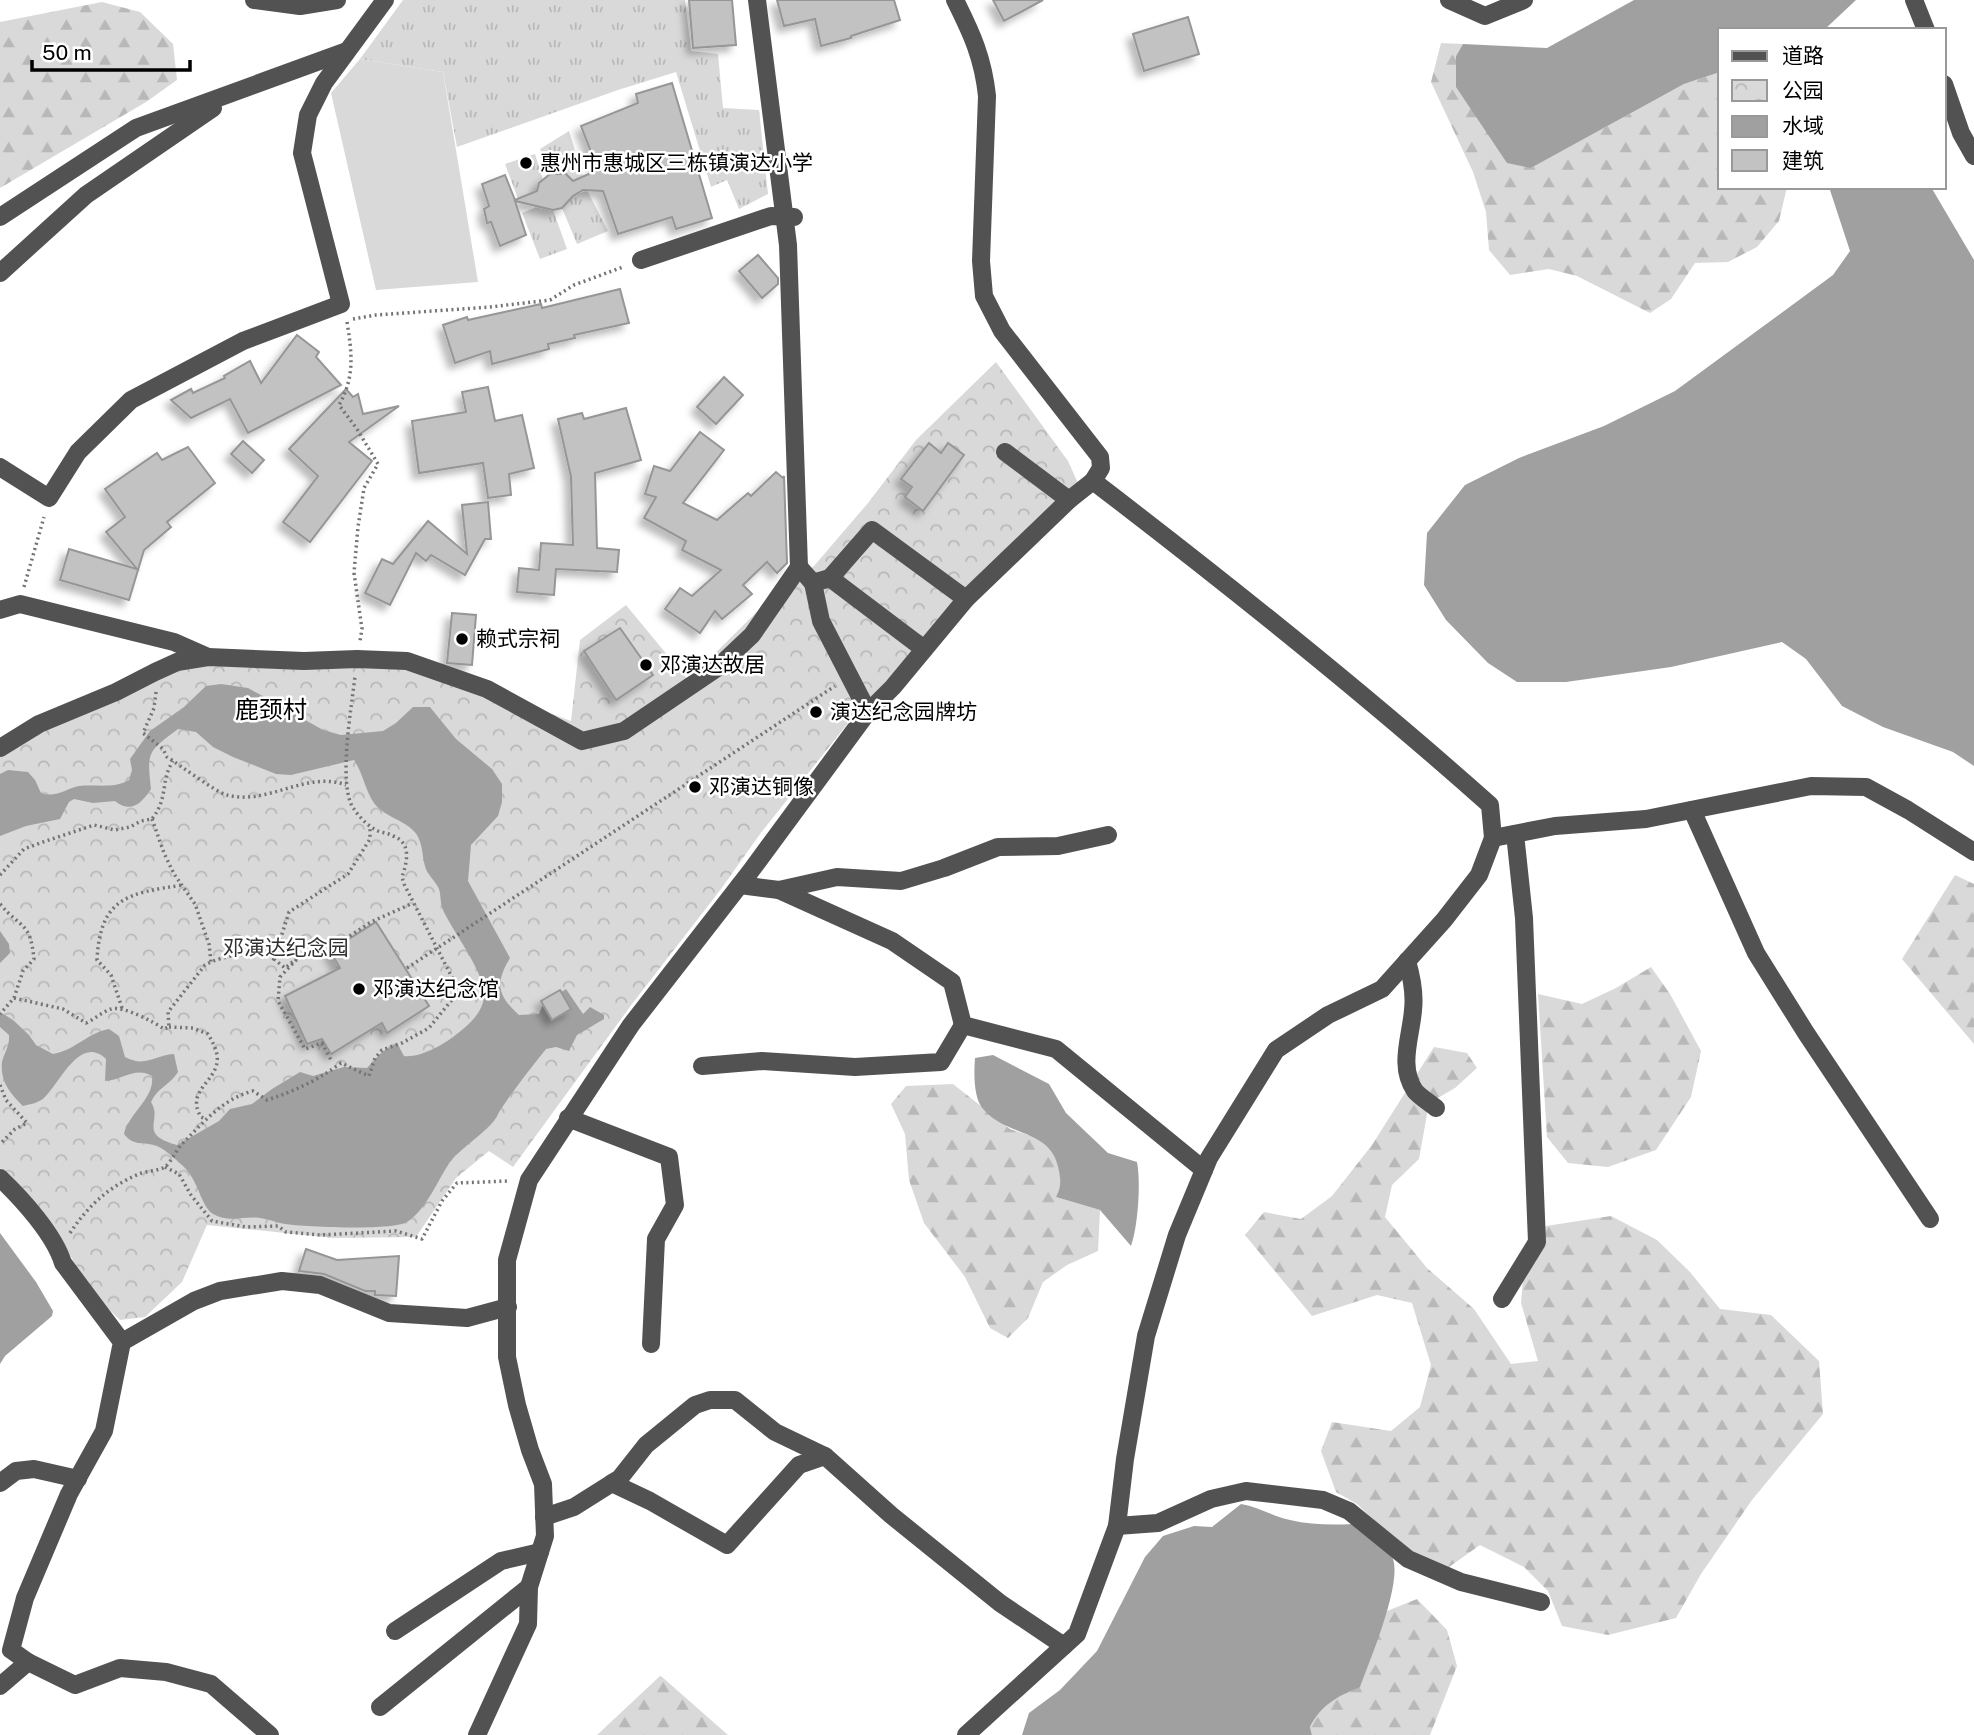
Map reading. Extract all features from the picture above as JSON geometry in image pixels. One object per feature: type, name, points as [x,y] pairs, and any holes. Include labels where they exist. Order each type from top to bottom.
[{"type":"street","points":[[254,0],[300,6],[337,0]]},
{"type":"street","points":[[0,467],[49,498],[78,452],[131,400],[243,341],[344,312],[302,153],[308,115],[324,83],[386,0]]},
{"type":"street","points":[[0,748],[39,724],[117,692],[177,662],[208,657],[407,661],[487,689],[582,741],[624,730],[717,668],[752,635],[799,567],[788,245],[757,0]]},
{"type":"street","points":[[477,1735],[528,1624],[529,1587],[545,1536],[543,1484],[520,1416],[507,1357],[506,1260],[528,1180],[658,988],[740,885],[868,712],[883,698],[965,599],[1069,500],[1093,481],[1101,468],[1100,457],[1002,331],[984,296],[981,261],[988,96],[985,69],[977,44],[955,0]]},
{"type":"street","points":[[1449,0],[1485,16],[1524,0]]},
{"type":"street","points":[[1914,0],[1925,28]]},
{"type":"street","points":[[0,217],[136,128],[347,51]]},
{"type":"street","points":[[0,272],[86,195],[242,89]]},
{"type":"street","points":[[1946,90],[1961,133],[1974,156]]},
{"type":"street","points":[[641,260],[771,216],[796,217]]},
{"type":"street","points":[[1005,452],[1069,500]]},
{"type":"street","points":[[967,1735],[1077,1633],[1117,1526],[1125,1459],[1146,1336],[1177,1236],[1209,1158],[1276,1049],[1328,1015],[1382,989],[1444,920],[1479,875],[1493,838],[1490,805],[1249,601],[1093,481]]},
{"type":"street","points":[[868,712],[821,621],[821,580],[872,530],[965,599]]},
{"type":"street","points":[[799,567],[924,649]]},
{"type":"street","points":[[0,610],[20,604],[174,642],[208,657]]},
{"type":"street","points":[[1493,838],[1555,825],[1646,819],[1811,786],[1866,787],[1974,852]]},
{"type":"street","points":[[1692,810],[1756,953],[1930,1219]]},
{"type":"street","points":[[1502,1298],[1537,1241],[1524,918],[1515,834]]},
{"type":"street","points":[[779,890],[837,877],[901,881],[944,869],[998,847],[1058,846],[1108,835]]},
{"type":"street","points":[[702,1066],[762,1061],[855,1067],[942,1062],[964,1025],[952,982],[891,941],[779,890],[740,885]]},
{"type":"street","points":[[1407,961],[1414,986],[1405,1063],[1407,1074],[1415,1092],[1436,1108]]},
{"type":"street","points":[[964,1025],[1056,1049],[1204,1170]]},
{"type":"street","points":[[568,1118],[669,1157],[675,1205],[656,1239],[651,1344]]},
{"type":"street","points":[[0,1178],[32,1212],[60,1252],[63,1263],[122,1342],[104,1432],[69,1494],[25,1598],[12,1650],[28,1662],[75,1685],[120,1668],[166,1672],[211,1684],[270,1735]]},
{"type":"street","points":[[122,1342],[194,1301],[220,1292],[282,1281],[320,1286],[389,1313],[467,1318],[508,1307]]},
{"type":"street","points":[[544,1517],[574,1507],[620,1478],[646,1445],[695,1405],[710,1399],[735,1400],[775,1432],[825,1456],[891,1515],[1000,1603],[1064,1646]]},
{"type":"street","points":[[612,1483],[650,1501],[727,1545],[799,1465],[825,1456]]},
{"type":"street","points":[[0,1483],[16,1471],[34,1469],[78,1479]]},
{"type":"street","points":[[1117,1526],[1158,1523],[1211,1499],[1246,1491],[1323,1500],[1349,1511],[1408,1559],[1461,1583],[1541,1602]]},
{"type":"street","points":[[395,1631],[500,1561],[540,1552]]},
{"type":"street","points":[[380,1707],[529,1587]]},
{"type":"street","points":[[0,1686],[28,1662]]},
{"type":"path","points":[[60,1252],[82,1214],[110,1188],[141,1173],[165,1167],[205,1119],[240,1094],[253,1091],[267,1100],[319,1079],[341,1063],[369,1076],[375,1058],[382,1050],[429,1028],[459,991],[401,877],[408,860],[404,843],[395,836],[379,832],[370,826],[352,808],[346,785],[348,730],[362,629],[355,573],[359,527],[364,488],[378,464],[339,405],[351,377],[353,359],[344,312],[376,315],[550,300],[574,285],[641,260]]},
{"type":"path","points":[[20,604],[49,498]]},
{"type":"path","points":[[155,672],[156,694],[143,733],[163,749],[167,757],[227,795],[257,796],[324,780],[346,785]]},
{"type":"path","points":[[407,968],[848,677]]},
{"type":"path","points":[[0,875],[24,849],[43,842],[94,825],[115,830],[152,819],[162,807],[166,772],[173,761]]},
{"type":"path","points":[[152,819],[174,874],[195,904],[209,944],[211,962]]},
{"type":"path","points":[[274,959],[289,912],[348,874],[370,839],[370,826]]},
{"type":"path","points":[[122,1008],[111,975],[97,960],[101,930],[110,912],[125,897],[147,890],[183,885]]},
{"type":"path","points":[[169,1027],[168,1013],[199,971],[211,962],[254,952],[267,954],[285,968],[300,956],[324,953],[371,922],[414,902]]},
{"type":"path","points":[[0,904],[9,915],[27,928],[32,940],[34,959],[23,971],[14,998],[1,1012]]},
{"type":"path","points":[[300,956],[280,977],[278,1001],[305,1049],[322,1043],[331,1060]]},
{"type":"path","points":[[14,998],[63,1009],[86,1023],[112,1008],[122,1008],[153,1021],[164,1029],[193,1028],[208,1034],[213,1043],[217,1063],[197,1097],[196,1108],[205,1119]]},
{"type":"path","points":[[0,1085],[6,1100],[27,1123],[15,1129],[0,1144]]},
{"type":"path","points":[[165,1167],[179,1174],[191,1195],[212,1221],[246,1227],[278,1227],[286,1232],[321,1234],[396,1231],[422,1239],[442,1201],[457,1183],[528,1180]]},
{"type":"green space","points":[[403,0],[685,0],[691,51],[718,54],[723,108],[759,110],[768,194],[739,209],[727,180],[711,187],[676,72],[457,147],[443,72],[360,59]]},
{"type":"green space","points":[[102,2],[140,12],[173,44],[177,80],[146,102],[0,188],[0,22]]},
{"type":"green space","points":[[1441,43],[1463,44],[1456,56],[1531,168],[1684,84],[1718,73],[1718,189],[1787,189],[1779,221],[1757,247],[1728,262],[1695,263],[1671,299],[1650,313],[1577,276],[1549,269],[1510,275],[1489,250],[1486,212],[1473,172],[1431,82]]},
{"type":"green space","points":[[360,59],[443,72],[478,282],[376,290],[331,93]]},
{"type":"green space","points":[[569,131],[583,176],[572,180],[565,174],[550,174],[540,149]]},
{"type":"green space","points":[[535,154],[543,180],[537,191],[518,199],[505,164]]},
{"type":"green space","points":[[587,190],[608,231],[577,244],[562,208],[573,196]]},
{"type":"green space","points":[[542,205],[553,210],[567,249],[540,259],[522,213]]},
{"type":"green space","name":"邓演达纪念园","points":[[996,362],[1068,461],[1081,490],[852,718],[760,834],[513,1167],[489,1151],[456,1178],[416,1237],[333,1238],[207,1225],[182,1282],[145,1317],[120,1320],[91,1292],[70,1255],[0,1168],[0,757],[27,739],[188,664],[407,661],[571,721],[580,640],[626,605],[688,680],[779,590],[814,566],[868,503],[916,440]]},
{"type":"green space","points":[[1955,875],[1974,884],[1974,1044],[1902,959]]},
{"type":"green space","points":[[1651,967],[1670,994],[1701,1051],[1691,1097],[1656,1150],[1608,1167],[1568,1163],[1547,1137],[1538,994],[1582,1004]]},
{"type":"green space","points":[[1434,1047],[1467,1053],[1477,1068],[1455,1088],[1429,1103],[1419,1159],[1392,1185],[1385,1217],[1427,1268],[1474,1309],[1511,1364],[1538,1361],[1521,1303],[1526,1243],[1546,1226],[1611,1216],[1657,1240],[1690,1272],[1720,1309],[1771,1315],[1819,1361],[1823,1414],[1752,1500],[1701,1574],[1676,1618],[1608,1635],[1562,1626],[1548,1591],[1524,1567],[1480,1545],[1442,1572],[1402,1547],[1357,1504],[1336,1492],[1321,1451],[1332,1422],[1391,1431],[1420,1407],[1431,1365],[1412,1303],[1377,1295],[1312,1316],[1245,1235],[1264,1212],[1301,1219],[1332,1196],[1372,1145]]},
{"type":"green space","points":[[953,1084],[1010,1129],[1043,1140],[1057,1157],[1062,1185],[1056,1197],[1100,1210],[1098,1251],[1067,1265],[1043,1282],[1028,1318],[1008,1338],[990,1328],[965,1277],[924,1223],[909,1180],[905,1134],[891,1104],[906,1086]]},
{"type":"green space","points":[[1417,1599],[1447,1630],[1457,1666],[1430,1735],[1312,1735],[1310,1727],[1325,1707],[1360,1686],[1387,1611]]},
{"type":"green space","points":[[661,1676],[728,1735],[597,1735]]},
{"type":"water","points":[[1634,0],[1856,0],[1826,28],[1718,28],[1718,73],[1684,84],[1531,168],[1507,163],[1456,87],[1456,56],[1463,44],[1547,48]]},
{"type":"water","points":[[1830,189],[1932,189],[1974,260],[1974,766],[1953,752],[1883,727],[1842,706],[1806,659],[1782,642],[1671,667],[1566,682],[1517,682],[1488,663],[1446,620],[1424,585],[1427,533],[1465,485],[1519,458],[1604,426],[1675,391],[1833,275],[1850,251]]},
{"type":"water","points":[[221,684],[248,688],[323,730],[341,735],[383,731],[413,707],[430,707],[456,739],[492,769],[502,784],[502,802],[498,816],[471,845],[468,881],[510,958],[500,982],[506,1001],[519,1015],[539,1014],[543,1004],[566,989],[583,1014],[590,1007],[604,1015],[604,1019],[577,1035],[569,1051],[556,1047],[546,1049],[494,1120],[454,1158],[426,1202],[407,1222],[399,1225],[329,1227],[285,1224],[260,1218],[230,1219],[213,1214],[182,1165],[160,1148],[135,1142],[124,1134],[130,1120],[146,1099],[152,1076],[140,1072],[105,1081],[106,1059],[97,1053],[88,1052],[79,1056],[44,1098],[34,1103],[23,1106],[5,1082],[2,1062],[9,1035],[0,1027],[0,1012],[13,1020],[36,1045],[53,1054],[109,1029],[119,1036],[125,1057],[132,1060],[144,1061],[174,1054],[178,1072],[151,1102],[154,1109],[154,1132],[165,1141],[177,1145],[219,1121],[230,1109],[252,1104],[300,1072],[313,1076],[344,1067],[367,1068],[382,1052],[397,1043],[404,1056],[430,1051],[463,1029],[481,1009],[484,996],[480,976],[443,910],[439,889],[426,869],[417,835],[374,803],[354,760],[291,775],[276,774],[213,747],[196,732],[178,729],[151,754],[151,789],[136,805],[126,807],[115,801],[93,803],[74,799],[69,802],[60,819],[26,826],[0,836],[0,774],[8,770],[28,772],[41,793],[46,794],[56,794],[79,786],[123,783],[129,780],[132,770],[130,759],[150,731],[184,707],[206,686]]},
{"type":"water","points":[[0,931],[9,944],[10,953],[0,963]]},
{"type":"water","points":[[993,1055],[1049,1084],[1066,1113],[1108,1153],[1137,1162],[1138,1204],[1131,1246],[1100,1210],[1056,1197],[1060,1187],[1060,1175],[1055,1157],[1048,1147],[994,1119],[980,1105],[975,1085],[975,1058]]},
{"type":"water","points":[[0,1233],[36,1282],[53,1311],[52,1316],[5,1356],[0,1364]]},
{"type":"water","points":[[1241,1504],[1298,1522],[1353,1524],[1391,1555],[1394,1581],[1390,1599],[1360,1687],[1325,1707],[1310,1727],[1312,1735],[1022,1735],[1029,1713],[1060,1690],[1097,1651],[1145,1557],[1163,1536],[1194,1526],[1212,1527]]},
{"type":"building","points":[[689,0],[732,0],[736,45],[693,48]]},
{"type":"building","points":[[777,0],[894,0],[900,20],[821,46],[815,19],[784,26]]},
{"type":"building","points":[[993,0],[1043,0],[1004,21]]},
{"type":"building","points":[[1188,17],[1199,54],[1144,71],[1133,34]]},
{"type":"building","points":[[672,83],[712,218],[676,229],[672,217],[618,234],[603,191],[583,190],[562,208],[553,210],[515,201],[526,235],[500,246],[491,222],[487,223],[484,209],[489,206],[482,184],[505,175],[515,200],[537,191],[539,183],[550,174],[566,174],[573,181],[598,170],[581,126],[638,103],[636,94]]},
{"type":"building","points":[[758,255],[778,278],[778,284],[762,298],[739,271]]},
{"type":"building","points":[[620,289],[629,323],[574,335],[575,338],[548,344],[549,349],[492,364],[490,351],[455,363],[443,325],[467,317],[468,320],[541,304],[542,308]]},
{"type":"building","points":[[297,335],[319,352],[316,357],[341,385],[248,433],[230,399],[191,418],[171,400],[191,389],[193,393],[225,378],[224,376],[250,361],[261,383]]},
{"type":"building","points":[[724,377],[743,395],[716,424],[697,407]]},
{"type":"building","points":[[488,387],[495,421],[522,415],[534,468],[509,474],[511,495],[488,498],[483,463],[419,473],[412,421],[466,412],[462,392]]},
{"type":"building","points":[[346,389],[353,397],[358,394],[363,414],[399,406],[349,442],[372,461],[310,542],[283,522],[318,476],[289,449]]},
{"type":"building","points":[[626,408],[641,460],[595,473],[597,548],[619,550],[617,572],[556,569],[554,595],[517,592],[519,568],[539,570],[541,543],[573,545],[571,477],[558,419],[582,413],[584,419]]},
{"type":"building","points":[[700,432],[724,450],[683,503],[717,520],[748,493],[751,496],[776,472],[783,478],[784,476],[787,563],[777,573],[767,562],[743,585],[752,594],[722,619],[715,611],[700,633],[665,609],[680,588],[692,596],[721,570],[682,550],[686,541],[644,518],[656,497],[645,494],[654,466],[670,471]]},
{"type":"building","points":[[243,441],[264,460],[252,473],[231,454]]},
{"type":"building","points":[[929,443],[941,453],[948,443],[964,455],[923,511],[905,497],[912,487],[901,479]]},
{"type":"building","points":[[188,447],[215,483],[167,522],[171,527],[144,550],[129,600],[60,580],[69,549],[137,569],[106,532],[125,517],[105,489],[157,453],[162,460]]},
{"type":"building","points":[[488,502],[491,539],[485,539],[465,575],[431,555],[426,561],[416,553],[390,605],[365,593],[382,559],[393,564],[428,521],[467,554],[462,505]]},
{"type":"building","name":"赖式宗祠","points":[[452,613],[476,615],[472,665],[447,663]]},
{"type":"building","points":[[620,628],[653,675],[616,700],[584,651]]},
{"type":"building","name":"邓演达纪念馆","points":[[376,922],[429,1006],[387,1033],[382,1023],[331,1054],[322,1039],[307,1044],[285,996],[340,968],[330,951]]},
{"type":"building","points":[[560,990],[571,1009],[552,1020],[541,1001]]},
{"type":"building","points":[[306,1249],[337,1260],[399,1256],[396,1296],[375,1295],[375,1291],[365,1291],[324,1274],[299,1271]]},
{"type":"place","name":"惠州市惠城区三栋镇演达小学","points":[[526,163]]},
{"type":"place","name":"赖式宗祠","points":[[462,639]]},
{"type":"place","name":"邓演达故居","points":[[646,665]]},
{"type":"place","name":"演达纪念园牌坊","points":[[816,712]]},
{"type":"place","name":"邓演达铜像","points":[[695,787]]},
{"type":"place","name":"邓演达纪念馆","points":[[359,989]]},
{"type":"district","name":"鹿颈村","points":[[271,710]]}]
